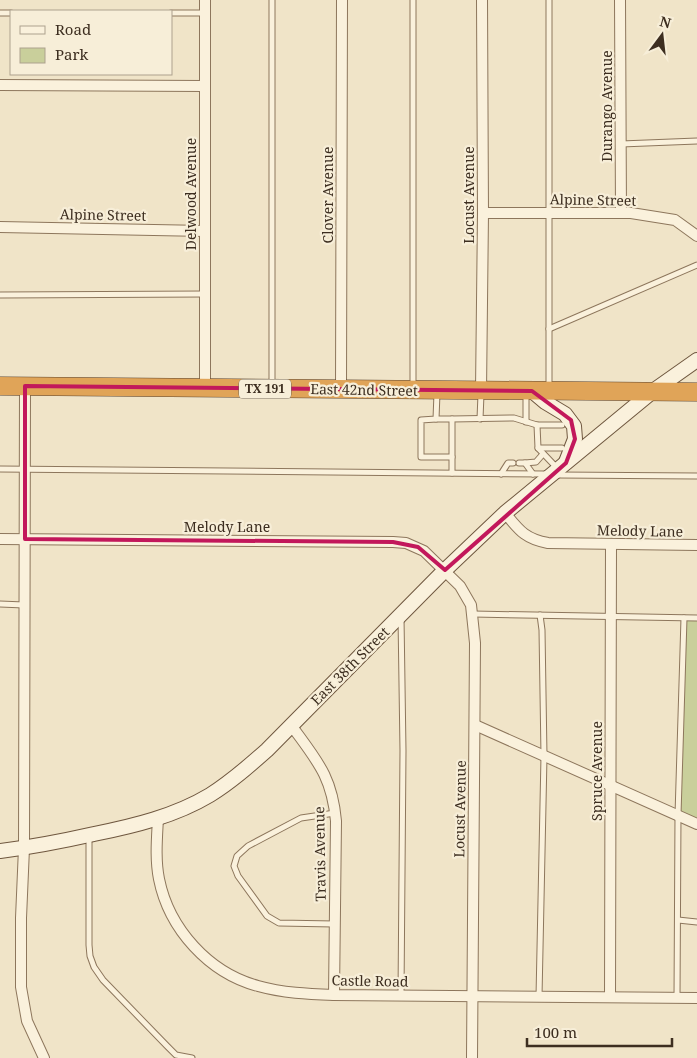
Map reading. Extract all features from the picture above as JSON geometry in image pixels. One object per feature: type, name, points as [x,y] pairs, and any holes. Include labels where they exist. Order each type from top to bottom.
[{"type":"highway","name":"East 42nd Street","points":[[0,386],[697,392]]},
{"type":"street","name":"Delwood Avenue","points":[[205,0],[205,388]]},
{"type":"street","name":"Clover Avenue","points":[[341,389],[342,0]]},
{"type":"street","name":"Locust Avenue","points":[[481,391],[483,213],[482,0]]},
{"type":"street","name":"Durango Avenue","points":[[620,0],[621,213]]},
{"type":"street","points":[[0,85],[204,86]]},
{"type":"street","name":"Alpine Street","points":[[483,213],[631,213],[675,220],[697,236]]},
{"type":"street","name":"Alpine Street","points":[[0,227],[205,230]]},
{"type":"street","name":"East 38th Street","points":[[0,851],[135,826],[158,818],[209,795],[247,769],[445,570],[505,513],[654,391],[697,360]]},
{"type":"street","points":[[25,386],[22,987],[27,1021],[44,1058]]},
{"type":"street","points":[[535,391],[545,402],[565,414],[574,426],[575,439],[558,469]]},
{"type":"street","name":"Melody Lane","points":[[505,513],[521,532],[535,541],[548,543],[697,545]]},
{"type":"street","name":"Melody Lane","points":[[0,539],[394,542],[418,547],[445,570]]},
{"type":"street","name":"Spruce Avenue","points":[[610,997],[611,544]]},
{"type":"street","name":"Locust Avenue","points":[[445,570],[468,597],[473,614],[475,644],[472,1058]]},
{"type":"street","name":"Travis Avenue","points":[[291,725],[322,767],[330,784],[335,813],[334,995]]},
{"type":"street","points":[[475,725],[697,824]]},
{"type":"street","name":"Castle Road","points":[[158,818],[158,865],[164,896],[180,928],[198,951],[228,973],[256,986],[299,993],[334,995],[697,998]]},
{"type":"lane","points":[[272,0],[272,389]]},
{"type":"lane","points":[[413,0],[414,390]]},
{"type":"lane","points":[[526,422],[549,328],[549,0]]},
{"type":"lane","points":[[172,13],[205,14]]},
{"type":"lane","points":[[621,144],[697,141]]},
{"type":"lane","points":[[549,328],[697,265]]},
{"type":"lane","points":[[0,295],[205,294]]},
{"type":"lane","points":[[436,419],[437,390]]},
{"type":"lane","points":[[480,418],[481,391]]},
{"type":"lane","points":[[452,457],[421,457],[421,420],[514,418],[537,425],[562,424]]},
{"type":"lane","points":[[452,419],[452,473]]},
{"type":"lane","points":[[537,425],[538,448],[558,469]]},
{"type":"lane","points":[[538,448],[562,448]]},
{"type":"lane","points":[[533,474],[522,463],[536,462],[544,454]]},
{"type":"lane","points":[[501,474],[508,463],[513,463]]},
{"type":"lane","points":[[0,469],[501,474],[533,474],[558,469],[697,476]]},
{"type":"lane","points":[[0,604],[25,605]]},
{"type":"lane","points":[[401,614],[404,752],[401,995]]},
{"type":"lane","points":[[473,614],[697,618]]},
{"type":"lane","points":[[539,996],[544,756],[542,630],[540,615]]},
{"type":"lane","points":[[677,998],[678,816],[684,618]]},
{"type":"lane","points":[[335,813],[301,818],[286,825],[240,852],[234,866],[238,876],[262,911],[274,921],[335,924]]},
{"type":"lane","points":[[89,836],[89,944],[90,956],[94,967],[116,995],[167,1046],[176,1054],[192,1058]]},
{"type":"lane","points":[[678,920],[697,922]]},
{"type":"highlighted area","points":[[25,386],[532,391],[571,420],[575,439],[566,463],[445,570],[418,547],[393,542],[25,539]]},
{"type":"green space","points":[[681,616],[697,617],[697,824],[678,816]]}]
